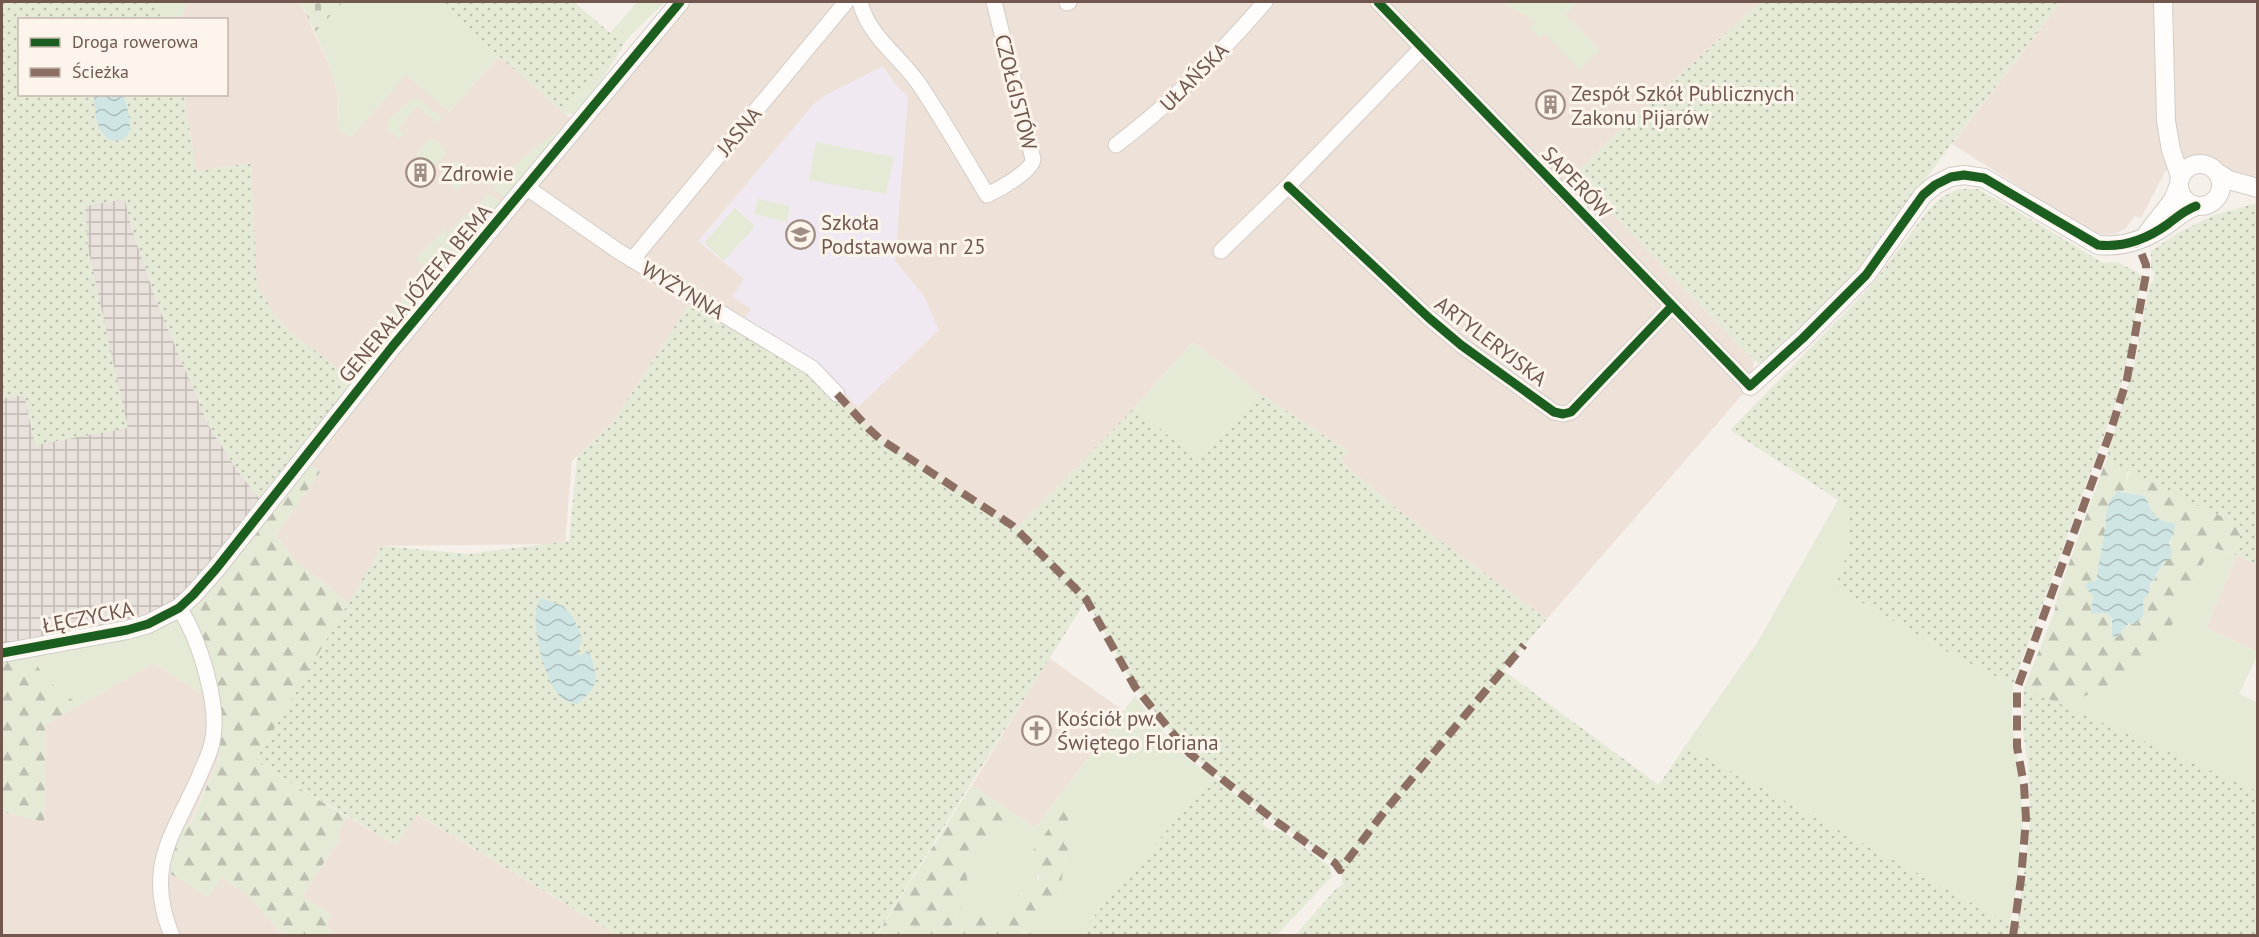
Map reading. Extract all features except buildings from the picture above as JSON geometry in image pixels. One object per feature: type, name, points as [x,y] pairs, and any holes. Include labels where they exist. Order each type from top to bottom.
[{"type":"street","name":"GENERAŁA JÓZEFA BEMA","points":[[178,608],[216,569],[361,386],[680,2]]},
{"type":"street","name":"JASNA","points":[[632,260],[846,2]]},
{"type":"street","name":"CZOŁGISTÓW","points":[[860,2],[874,33],[917,82],[987,195],[1000,189],[1031,167],[1034,159],[994,2]]},
{"type":"street","name":"UŁAŃSKA","points":[[1116,145],[1151,120],[1198,75],[1265,2]]},
{"type":"street","name":"SAPERÓW","points":[[1378,2],[1750,386]]},
{"type":"street","points":[[2163,2],[2165,110],[2171,150],[2182,197],[2196,206]]},
{"type":"street","points":[[1221,251],[1288,186],[1422,48]]},
{"type":"street","points":[[2169,136],[2188,157],[2199,164],[2210,166],[2229,180],[2258,188]]},
{"type":"street","points":[[2146,236],[2159,215],[2173,200],[2179,182],[2188,167],[2199,164]]},
{"type":"street","points":[[1750,386],[1808,334],[1866,274],[1923,195],[1945,179],[1964,175],[1984,178],[2098,245],[2137,242],[2188,209],[2211,204],[2219,196],[2222,184],[2218,173]]},
{"type":"street","name":"ARTYLERYJSKA","points":[[1288,186],[1429,318],[1461,345],[1554,412],[1563,414],[1570,412],[1672,306]]},
{"type":"street","name":"WYŻYNNA","points":[[526,188],[632,260],[812,368],[837,394]]},
{"type":"street","points":[[2219,196],[2258,193]]},
{"type":"street","points":[[172,936],[160,894],[163,859],[210,751],[214,728],[210,685],[193,638],[178,608]]},
{"type":"street","name":"ŁĘCZYCKA","points":[[2,653],[128,630],[148,624],[178,608]]},
{"type":"shaded area","points":[[187,2],[300,2],[331,69],[337,92],[338,128],[406,74],[449,112],[499,56],[574,121],[357,383],[289,331],[274,314],[256,285],[251,163],[196,171],[184,96],[228,96],[228,18],[181,18]]},
{"type":"shaded area","points":[[688,2],[1760,2],[1623,127],[1575,175],[1754,361],[1750,386],[1547,619],[1402,513],[1341,462],[1348,451],[1259,393],[1193,342],[1135,407],[1016,529],[880,439],[694,297],[612,423],[572,461],[565,544],[382,546],[349,604],[295,560],[276,535],[320,472],[305,460]]},
{"type":"shaded area","points":[[2061,2],[2257,2],[2257,184],[2206,156],[2185,161],[2165,172],[2141,218],[2135,216],[2125,229],[2115,234],[2104,235],[2089,231],[1952,144]]},
{"type":"shaded area","name":"Szkoła Podstawowa nr 25","points":[[883,66],[895,84],[908,96],[895,261],[924,296],[939,330],[858,407],[815,364],[743,321],[751,309],[732,296],[744,279],[698,241],[813,105],[822,97]]},
{"type":"shaded area","points":[[125,199],[131,226],[157,303],[209,426],[237,470],[262,502],[187,594],[143,619],[2,648],[2,398],[23,395],[88,248],[85,206]]},
{"type":"shaded area","points":[[2237,556],[2257,564],[2257,652],[2206,628]]},
{"type":"shaded area","points":[[1049,658],[1124,711],[1035,828],[972,785]]},
{"type":"shaded area","points":[[154,663],[213,701],[220,755],[189,825],[179,821],[222,877],[247,894],[277,929],[286,935],[2,936],[2,812],[44,822],[46,724]]},
{"type":"shaded area","points":[[416,814],[617,935],[333,935],[302,896],[340,839],[336,836],[347,817],[396,845]]},
{"type":"green space","points":[[2,2],[151,2],[162,18],[18,18],[18,96],[184,96],[196,171],[251,163],[257,285],[274,314],[289,331],[357,383],[262,502],[237,470],[209,426],[157,303],[131,226],[125,199],[85,206],[88,248],[128,428],[35,445],[24,395],[2,398]]},
{"type":"green space","points":[[151,2],[187,2],[181,18],[162,18]]},
{"type":"green space","points":[[300,2],[343,2],[315,32]]},
{"type":"green space","points":[[343,2],[437,2],[499,56],[449,112],[406,75],[351,137],[338,128],[337,92],[331,69],[315,32]]},
{"type":"green space","points":[[437,2],[574,2],[623,44],[564,113]]},
{"type":"green space","points":[[637,2],[665,2],[628,38],[601,81],[573,114],[564,113],[622,44],[610,33]]},
{"type":"green space","points":[[1501,2],[1579,2],[1565,14],[1600,51],[1579,70],[1545,34],[1539,38],[1530,28],[1535,23],[1527,16]]},
{"type":"green space","points":[[1760,2],[2061,2],[1946,151],[1858,272],[1768,360],[1759,363],[1754,361],[1575,175],[1623,127]]},
{"type":"green space","points":[[411,99],[420,100],[442,118],[437,123],[417,106],[398,128],[404,133],[399,139],[388,129],[387,121]]},
{"type":"green space","points":[[560,128],[562,129],[505,198],[493,188],[500,177]]},
{"type":"green space","points":[[434,138],[445,150],[445,155],[433,168],[416,154],[429,140]]},
{"type":"green space","points":[[816,142],[894,157],[886,194],[809,180]]},
{"type":"green space","points":[[456,160],[470,173],[458,190],[441,176]]},
{"type":"green space","points":[[1958,189],[1978,189],[2103,263],[2118,262],[2141,275],[2134,329],[2118,397],[2013,685],[1940,648],[1835,587],[1850,546],[1850,518],[1838,500],[1730,430],[1871,286],[1929,209],[1942,197]]},
{"type":"green space","points":[[488,193],[501,202],[387,339],[384,339],[381,331],[425,267],[416,259],[447,226],[444,231],[449,235],[454,226],[475,207],[477,208]]},
{"type":"green space","points":[[758,199],[790,206],[787,222],[754,214]]},
{"type":"green space","points":[[2258,203],[2257,564],[2233,554],[2243,527],[2106,460],[2136,358],[2149,285],[2153,281],[2151,251],[2178,233],[2214,215]]},
{"type":"green space","points":[[735,208],[755,226],[724,261],[704,243]]},
{"type":"green space","points":[[694,297],[837,394],[880,439],[1016,529],[1135,407],[1198,461],[1259,393],[1348,451],[1341,462],[1402,513],[1547,619],[1503,670],[1659,785],[1685,746],[2010,924],[2009,936],[1295,935],[1337,888],[1343,885],[1340,870],[1334,863],[1274,820],[1189,753],[1135,687],[1086,600],[876,935],[617,935],[417,814],[396,845],[255,761],[382,546],[468,554],[569,541],[577,457],[612,423]]},
{"type":"green space","points":[[1193,342],[1259,393],[1198,461],[1135,407]]},
{"type":"green space","points":[[2133,455],[2164,466],[2144,493],[2145,496],[2124,491]]},
{"type":"green space","points":[[305,460],[320,472],[276,535],[295,560],[349,604],[255,761],[347,817],[337,836],[340,838],[302,896],[332,915],[326,924],[333,935],[286,935],[277,929],[247,894],[222,877],[208,897],[161,868],[179,821],[190,825],[220,756],[210,751],[214,728],[183,614]]},
{"type":"green space","points":[[2106,460],[2128,470],[2124,491],[2118,491],[2110,500],[2106,514],[2096,581],[2092,583],[2091,614],[2107,613],[2112,619],[2111,626],[2117,637],[2130,623],[2136,624],[2144,615],[2143,600],[2164,562],[2174,533],[2153,515],[2144,493],[2153,473],[2161,485],[2243,527],[2233,554],[2211,547],[2166,637],[2138,666],[2116,683],[2061,706],[2024,688],[2054,613],[2058,594]]},
{"type":"green space","points":[[1838,500],[1850,518],[1850,546],[1835,587],[1940,648],[2013,685],[2012,723],[2020,776],[2023,821],[2017,884],[2010,924],[1685,746],[1757,643]]},
{"type":"green space","points":[[2211,547],[2237,556],[2206,628],[2257,652],[2239,694],[2257,702],[2257,791],[2061,706],[2116,683],[2194,582]]},
{"type":"green space","points":[[183,614],[213,701],[154,663],[80,705],[51,683],[40,670],[31,653]]},
{"type":"green space","points":[[31,653],[40,670],[51,683],[80,705],[46,724],[44,822],[2,812],[2,658]]},
{"type":"green space","points":[[2024,688],[2257,791],[2258,932],[2256,935],[2016,935],[2030,822],[2028,763],[2022,724]]},
{"type":"green space","points":[[1135,696],[1173,745],[1188,759],[1213,776],[1078,935],[1033,935],[1018,929],[1022,920],[1033,914],[1048,911],[1058,898],[1068,848],[1063,844],[1060,831],[1064,822],[1072,816],[1058,798]]},
{"type":"green space","points":[[1213,776],[1264,818],[1263,825],[1270,830],[1282,831],[1329,866],[1332,876],[1277,935],[1078,935]]},
{"type":"green space","points":[[972,785],[1018,816],[1005,831],[972,844],[964,857],[968,885],[964,902],[951,926],[959,931],[975,909],[1003,918],[1011,915],[1019,894],[1039,884],[1039,876],[1031,871],[1031,856],[1050,826],[1053,819],[1046,813],[1058,798],[1075,810],[1060,831],[1065,837],[1064,844],[1068,848],[1058,898],[1049,911],[1034,914],[1020,925],[1018,930],[1033,935],[876,936]]},
{"type":"green space","points":[[1046,813],[1053,819],[1050,830],[1032,852],[1039,884],[1015,901],[1012,915],[1003,918],[986,911],[959,931],[951,926],[964,902],[964,857],[972,844],[1005,831],[1018,816],[1035,828]]},
{"type":"water","points":[[94,96],[124,96],[130,126],[125,138],[110,140],[105,136],[99,126]]},
{"type":"water","points":[[2118,491],[2145,496],[2155,516],[2163,521],[2175,523],[2174,533],[2169,543],[2172,553],[2170,559],[2164,562],[2143,600],[2144,615],[2136,624],[2129,623],[2117,637],[2112,636],[2112,619],[2107,613],[2091,614],[2093,595],[2086,586],[2088,582],[2096,581],[2106,514],[2110,500]]},
{"type":"water","points":[[541,598],[563,606],[573,617],[582,638],[578,652],[580,656],[589,652],[595,681],[590,692],[577,704],[557,693],[547,674],[536,631],[537,606]]},
{"type":"marked path","points":[[2013,936],[2026,819],[2024,785],[2017,747],[2017,689],[2110,433],[2127,379],[2146,274],[2146,265],[2137,242]]},
{"type":"marked path","points":[[837,394],[880,439],[1013,526],[1086,599],[1135,687],[1189,753],[1274,820],[1335,863],[1340,870],[1384,812],[1524,645]]},
{"type":"cycle path","points":[[2,653],[148,624],[179,608],[193,595],[392,347],[680,2]]},
{"type":"cycle path","points":[[1378,2],[1750,386],[1803,338],[1866,275],[1923,195],[1935,185],[1951,177],[1964,175],[1984,178],[2098,245],[2126,244],[2144,238],[2196,206]]},
{"type":"cycle path","points":[[1288,186],[1429,318],[1461,345],[1554,412],[1563,414],[1571,412],[1672,306]]},
{"type":"place","name":"Zespół Szkół Publicznych Zakonu Pijarów","points":[[1550,105]]},
{"type":"place","name":"Zdrowie","points":[[420,173]]},
{"type":"place","name":"Szkoła Podstawowa nr 25","points":[[800,234]]},
{"type":"place","name":"Kościół pw. Świętego Floriana","points":[[1036,730]]}]
